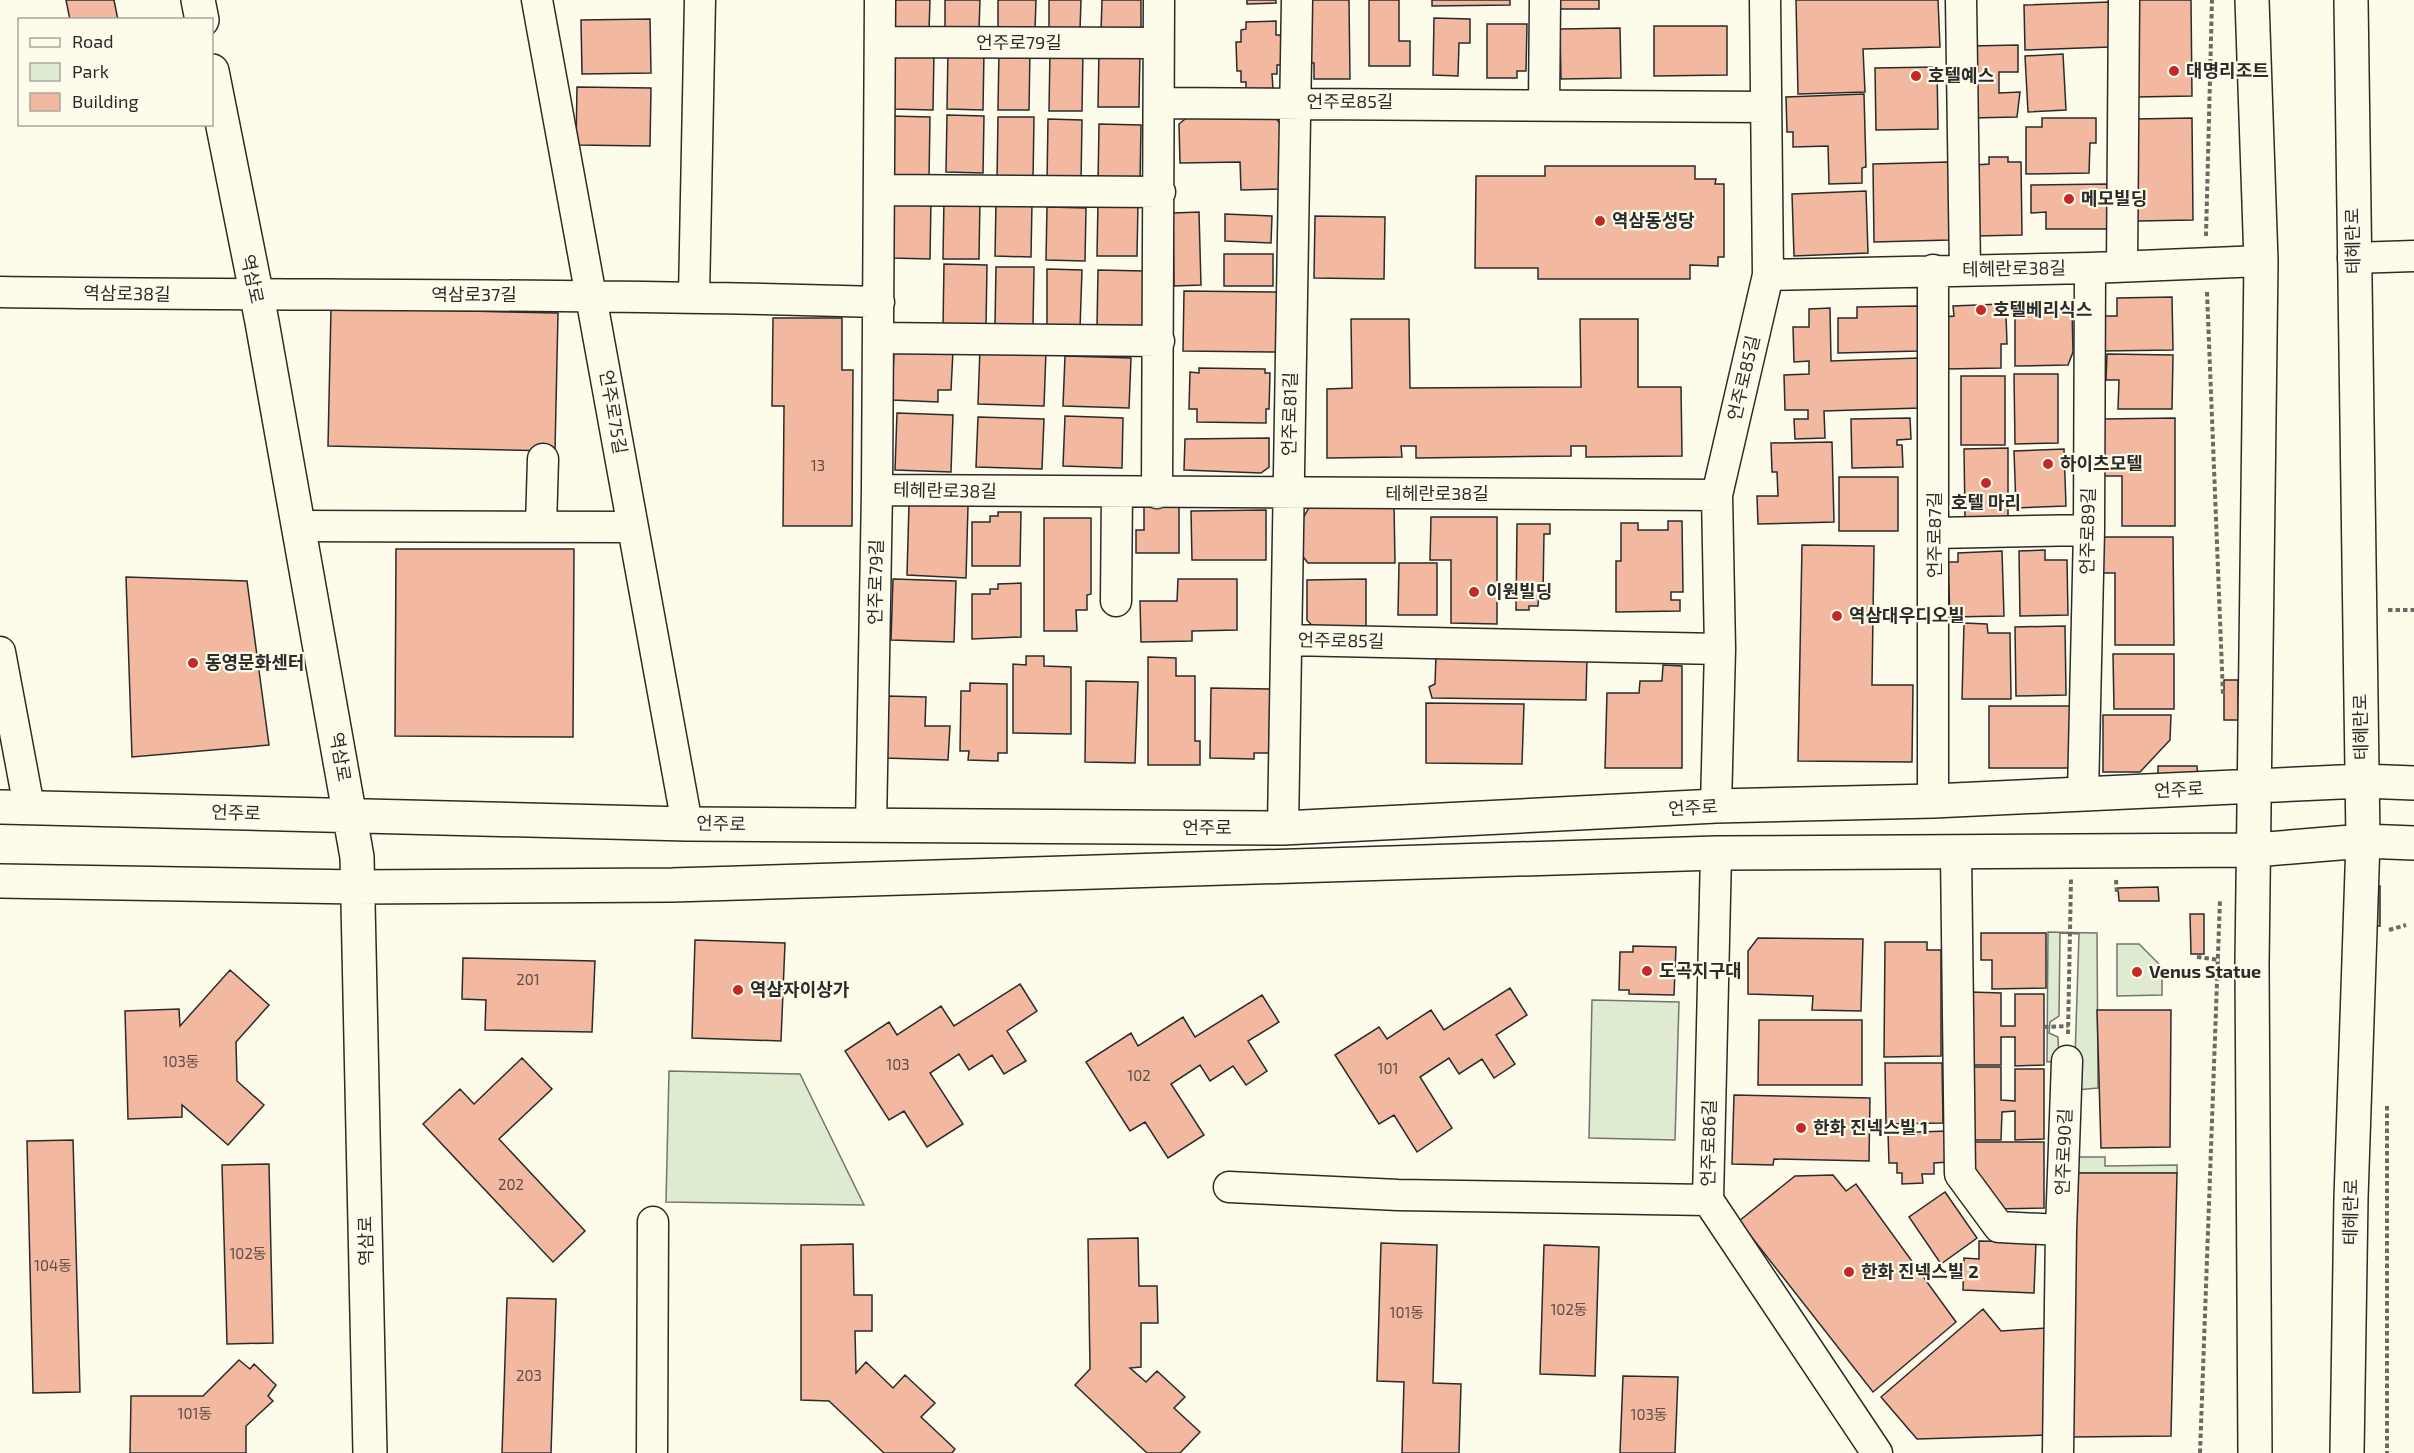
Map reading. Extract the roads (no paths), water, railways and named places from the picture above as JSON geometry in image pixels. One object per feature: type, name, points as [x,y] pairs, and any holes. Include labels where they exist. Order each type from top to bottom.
[{"type":"main road","points":[[198,0],[202,18]]},
{"type":"main road","points":[[2252,0],[2260,261],[2252,964],[2255,1453]]},
{"type":"main road","name":"테헤란로","points":[[2347,1453],[2351,1174],[2363,841],[2351,0]]},
{"type":"main road","name":"역삼로","points":[[213,76],[254,296],[262,322],[350,816],[358,886],[370,1453]]},
{"type":"main road","name":"언주로","points":[[14,807],[687,824],[1283,828],[1716,807],[1933,801],[2362,781],[2414,783]]},
{"type":"main road","points":[[0,881],[358,886],[672,885],[1716,853],[2255,850],[2363,841],[2414,843]]},
{"type":"street","name":"언주로75길","points":[[537,0],[687,824]]},
{"type":"street","points":[[694,296],[700,0]]},
{"type":"street","name":"언주로79길","points":[[871,826],[878,490],[880,0]]},
{"type":"street","points":[[1156,493],[1160,341],[1159,0]]},
{"type":"street","name":"언주로81길","points":[[1283,828],[1297,0]]},
{"type":"street","points":[[1544,104],[1545,0]]},
{"type":"street","name":"언주로85길","points":[[1716,807],[1720,649],[1717,495],[1768,275],[1765,0]]},
{"type":"street","points":[[1961,0],[1965,270]]},
{"type":"street","points":[[2122,266],[2124,0]]},
{"type":"street","name":"언주로79길","points":[[880,42],[1158,44]]},
{"type":"street","name":"언주로85길","points":[[1159,103],[1294,102],[1766,107]]},
{"type":"street","points":[[880,190],[1160,192]]},
{"type":"street","points":[[2353,258],[2414,256]]},
{"type":"street","name":"테헤란로38길","points":[[1768,275],[2090,268],[2260,261]]},
{"type":"street","name":"언주로89길","points":[[2083,794],[2089,530],[2090,268]]},
{"type":"street","name":"언주로87길","points":[[1933,270],[1935,533],[1933,801]]},
{"type":"street","name":"역삼로38길","points":[[0,292],[254,296]]},
{"type":"street","name":"역삼로37길","points":[[254,296],[591,295],[879,302]]},
{"type":"street","points":[[879,338],[1160,341]]},
{"type":"street","points":[[541,527],[543,459]]},
{"type":"street","name":"테헤란로38길","points":[[878,490],[1717,495]]},
{"type":"street","points":[[1116,601],[1117,492]]},
{"type":"street","points":[[298,526],[633,527]]},
{"type":"street","points":[[1935,533],[2089,530]]},
{"type":"street","name":"언주로85길","points":[[1287,640],[1720,649]]},
{"type":"street","points":[[0,652],[14,807]]},
{"type":"street","name":"언주로86길","points":[[1716,853],[1708,1200],[1877,1453]]},
{"type":"street","points":[[1956,853],[1960,1174],[2000,1227],[2061,1230]]},
{"type":"street","name":"언주로90길","points":[[2058,1453],[2061,1230],[2067,1061]]},
{"type":"street","points":[[1229,1187],[1398,1195],[1708,1200]]},
{"type":"street","points":[[652,1453],[653,1222]]},
{"type":"place","name":"대명리조트","points":[[2174,71]]},
{"type":"place","name":"호텔예스","points":[[1916,76]]},
{"type":"place","name":"메모빌딩","points":[[2069,199]]},
{"type":"place","name":"역삼동성당","points":[[1600,221]]},
{"type":"place","name":"호텔베리식스","points":[[1981,310]]},
{"type":"place","name":"하이츠모텔","points":[[2048,464]]},
{"type":"place","name":"호텔 마리","points":[[1986,483]]},
{"type":"place","name":"이원빌딩","points":[[1474,592]]},
{"type":"place","name":"역삼대우디오빌","points":[[1837,616]]},
{"type":"place","name":"동영문화센터","points":[[193,663]]},
{"type":"place","name":"도곡지구대","points":[[1647,971]]},
{"type":"place","name":"Venus Statue","points":[[2137,972]]},
{"type":"place","name":"역삼자이상가","points":[[738,990]]},
{"type":"place","name":"한화 진넥스빌 1","points":[[1801,1128]]},
{"type":"place","name":"한화 진넥스빌 2","points":[[1849,1272]]}]
